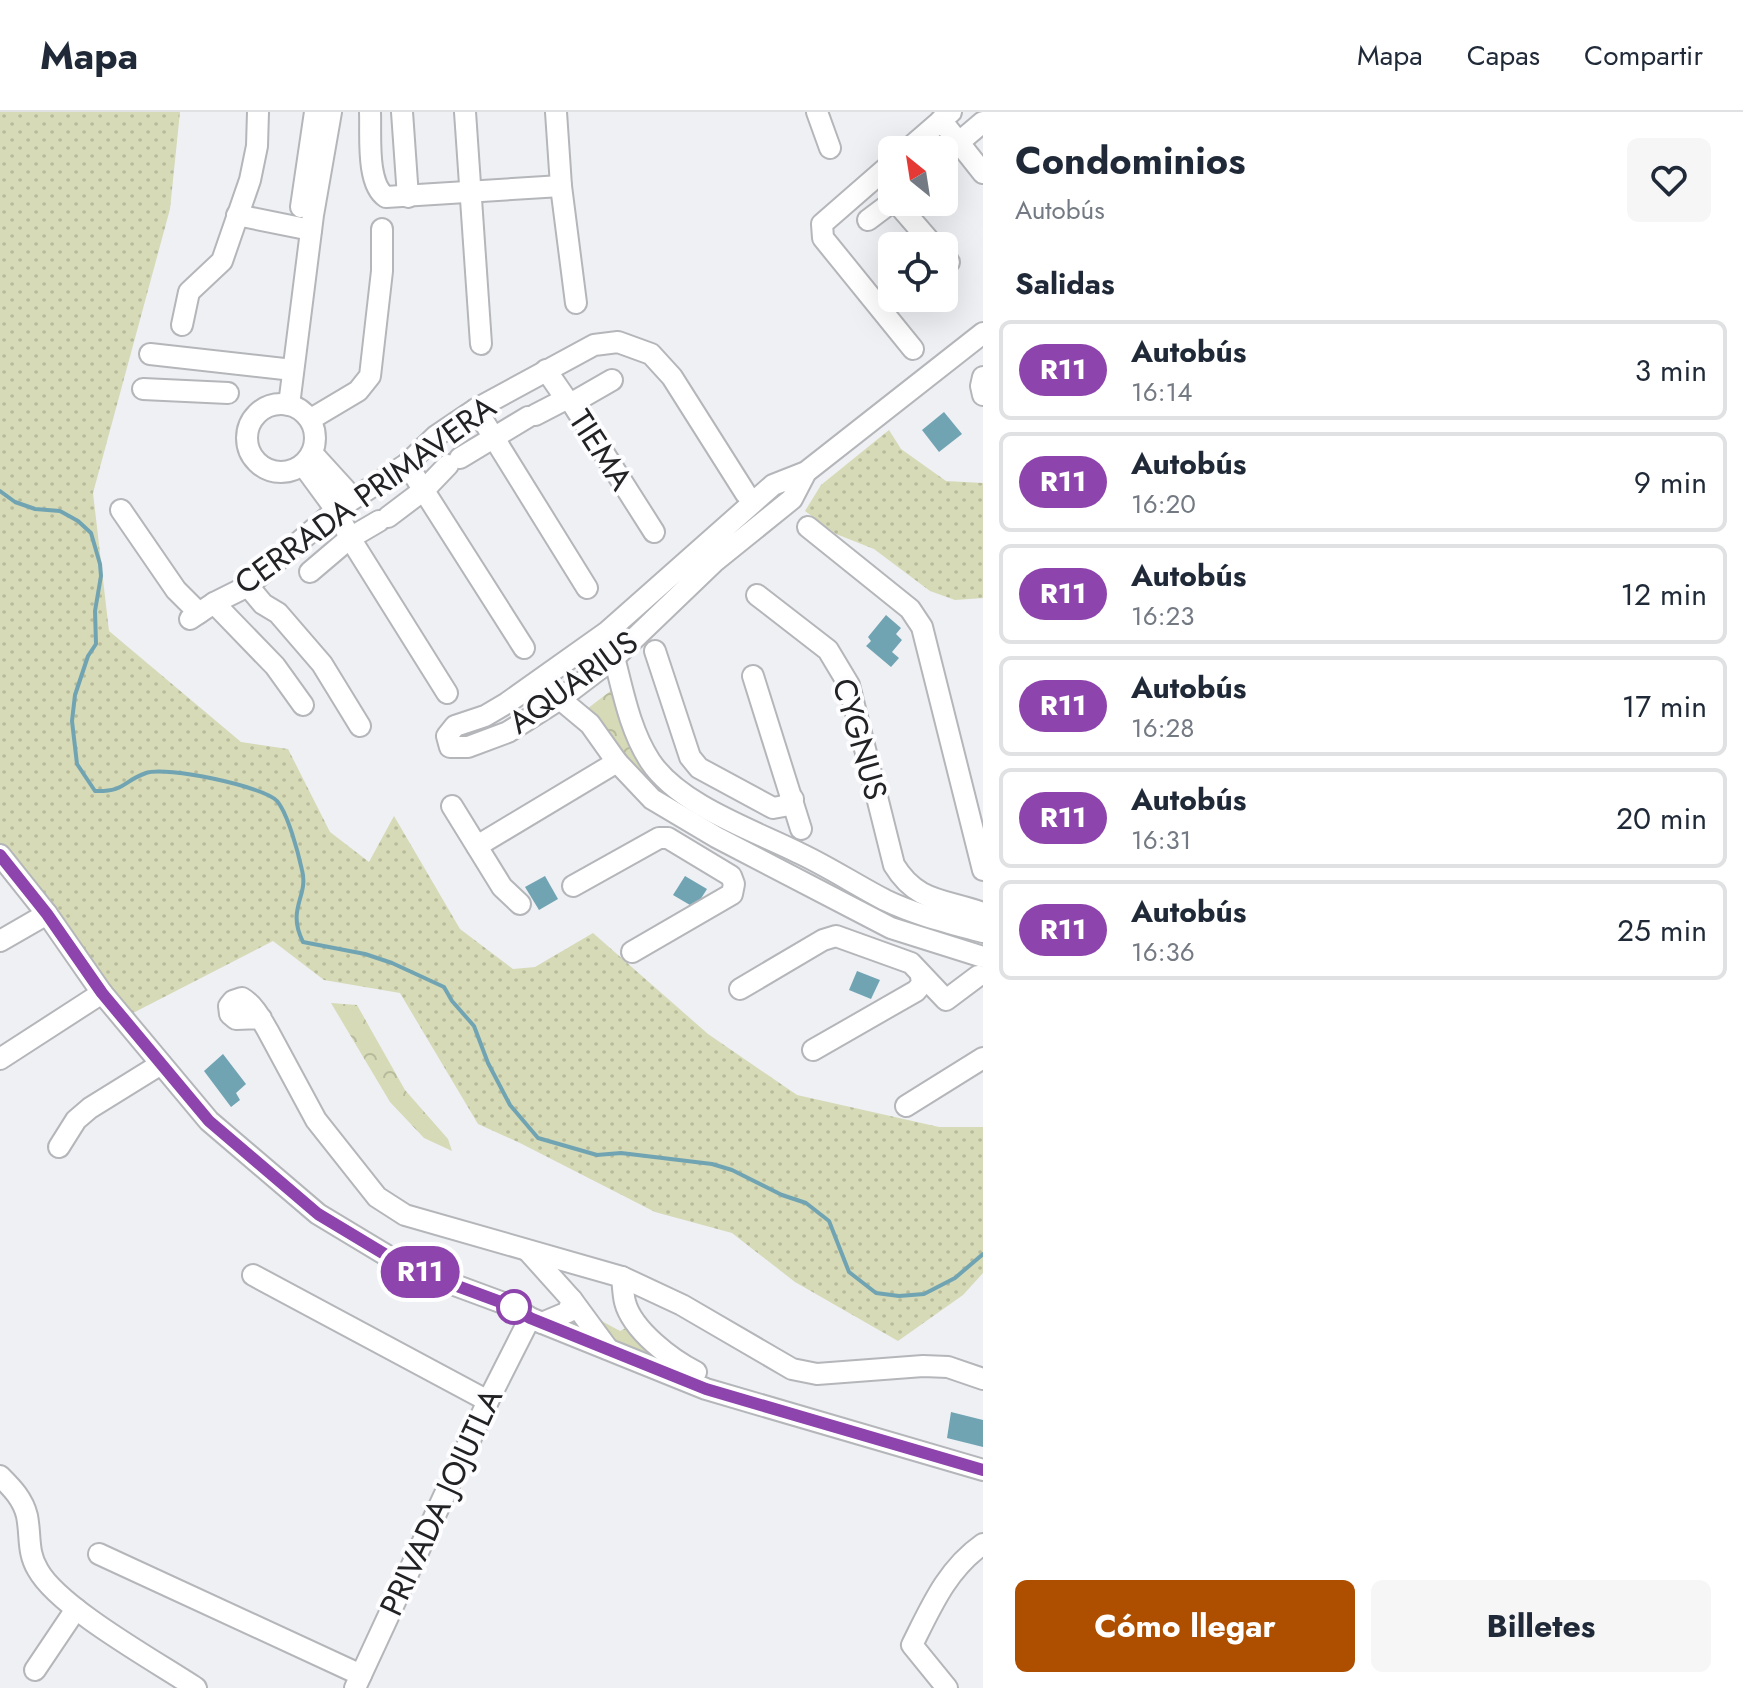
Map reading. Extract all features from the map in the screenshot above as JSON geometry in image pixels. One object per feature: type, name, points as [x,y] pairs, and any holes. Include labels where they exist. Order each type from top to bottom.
[{"type":"street","points":[[182,325],[189,292],[222,261],[250,180],[257,146],[258,112]]},
{"type":"street","points":[[283,404],[305,228],[315,112]]},
{"type":"street","points":[[305,228],[331,112]]},
{"type":"street","points":[[370,112],[373,181],[378,192],[386,197],[561,186]]},
{"type":"street","points":[[402,112],[408,197]]},
{"type":"street","points":[[465,112],[481,344]]},
{"type":"street","points":[[556,112],[561,186],[576,303]]},
{"type":"street","points":[[817,112],[830,148]]},
{"type":"street","points":[[946,116],[949,136]]},
{"type":"street","points":[[923,136],[946,116]]},
{"type":"street","points":[[958,142],[983,122]]},
{"type":"street","points":[[958,153],[983,173]]},
{"type":"street","points":[[878,175],[822,224],[823,238],[913,349]]},
{"type":"street","points":[[875,178],[878,182]]},
{"type":"street","points":[[868,220],[878,212]]},
{"type":"street","points":[[237,215],[305,228]]},
{"type":"street","points":[[907,216],[922,232]]},
{"type":"street","points":[[311,419],[358,391],[370,376],[382,271],[382,229]]},
{"type":"street","name":"AQUARIUS","points":[[806,472],[792,499],[714,562],[614,658],[560,699],[508,732],[468,747],[450,747],[447,736],[455,726],[485,716],[545,678],[607,632],[756,498],[773,485],[806,472],[982,334]]},
{"type":"street","name":"CERRADA PRIMAVERA","points":[[201,612],[248,586],[344,504],[407,464],[436,436],[476,409],[594,345],[618,342],[651,354],[672,377],[746,494]]},
{"type":"street","points":[[150,354],[288,369]]},
{"type":"street","points":[[179,390],[180,356]]},
{"type":"street","name":"TIEMA","points":[[546,370],[654,532]]},
{"type":"street","points":[[983,377],[983,395]]},
{"type":"street","points":[[310,572],[350,538],[384,519],[425,489],[454,461],[531,416],[612,380]]},
{"type":"street","points":[[143,389],[228,393]]},
{"type":"street","points":[[283,404],[297,407],[311,419],[316,444],[307,459],[285,473],[270,471],[257,463],[249,451],[247,436],[252,419],[259,412],[283,404]]},
{"type":"street","points":[[476,409],[587,588]]},
{"type":"street","points":[[307,459],[344,504],[350,538],[447,693]]},
{"type":"street","points":[[407,464],[524,648]]},
{"type":"street","points":[[121,510],[176,590],[275,666],[303,705]]},
{"type":"street","points":[[808,527],[910,609],[922,627],[983,870]]},
{"type":"street","points":[[248,586],[263,604],[278,613],[322,664],[360,726]]},
{"type":"street","name":"CYGNUS","points":[[757,595],[828,650],[840,667],[849,685],[894,865],[909,886],[934,909],[983,913]]},
{"type":"street","points":[[607,632],[632,725],[650,761],[669,784],[715,812],[818,862],[885,900],[934,909],[983,932]]},
{"type":"street","points":[[655,651],[690,757],[699,768],[773,808],[784,806],[793,799]]},
{"type":"street","points":[[753,676],[801,829]]},
{"type":"street","points":[[545,678],[560,699],[590,724],[617,762],[652,799],[806,885],[891,928],[981,967],[946,1000],[911,963],[836,936],[740,989]]},
{"type":"street","points":[[477,846],[617,762]]},
{"type":"street","points":[[715,812],[728,783]]},
{"type":"street","points":[[652,799],[663,785],[669,784]]},
{"type":"street","points":[[452,806],[502,887],[520,904]]},
{"type":"street","points":[[701,858],[716,837]]},
{"type":"street","points":[[573,886],[659,838],[668,838],[731,876],[734,884],[732,894],[632,952]]},
{"type":"street","points":[[0,855],[47,914],[102,993],[209,1121],[318,1214],[406,1267],[514,1307],[536,1320],[706,1389],[983,1470]]},
{"type":"street","points":[[806,885],[818,862]]},
{"type":"street","points":[[0,941],[47,914]]},
{"type":"street","points":[[877,950],[891,928]]},
{"type":"street","points":[[813,1050],[916,991],[922,984],[921,976]]},
{"type":"street","points":[[0,1059],[102,993]]},
{"type":"street","points":[[261,1018],[316,1120],[377,1197],[405,1215],[622,1277],[682,1305],[792,1369],[817,1374],[948,1367],[983,1379]]},
{"type":"street","points":[[906,1106],[983,1058]]},
{"type":"street","points":[[59,1147],[76,1120],[90,1108],[161,1064]]},
{"type":"street","points":[[527,1249],[572,1300],[608,1349]]},
{"type":"street","points":[[253,1275],[488,1401]]},
{"type":"street","points":[[622,1277],[625,1303],[635,1322],[675,1362],[717,1382],[745,1400]]},
{"type":"street","points":[[536,1320],[568,1312],[572,1300]]},
{"type":"street","name":"PRIVADA JOJUTLA","points":[[358,1682],[488,1401],[536,1320]]},
{"type":"street","points":[[0,1476],[20,1497],[27,1516],[29,1551],[39,1573],[76,1609],[196,1688]]},
{"type":"street","points":[[947,1688],[912,1645],[944,1583],[968,1555],[983,1544]]},
{"type":"street","points":[[99,1554],[358,1682]]},
{"type":"street","points":[[35,1670],[76,1609]]},
{"type":"green space","points":[[0,112],[180,112],[170,209],[93,493],[109,631],[241,742],[288,749],[330,832],[369,862],[394,816],[460,929],[513,969],[535,967],[593,933],[708,1034],[797,1095],[939,1127],[983,1127],[983,1273],[963,1295],[898,1341],[795,1282],[732,1233],[655,1212],[478,1124],[400,993],[324,980],[273,941],[133,1013],[47,914],[0,854]]},
{"type":"green space","points":[[889,430],[901,449],[946,481],[983,483],[983,598],[955,600],[930,591],[874,549],[836,534],[805,511],[821,485]]},
{"type":"green space","points":[[613,689],[626,741],[655,787],[648,793],[583,712]]},
{"type":"green space","points":[[331,1003],[357,1005],[405,1090],[448,1139],[452,1151],[424,1138],[390,1102]]},
{"type":"green space","points":[[598,1319],[620,1331],[630,1326],[676,1370],[616,1348]]},
{"type":"water","points":[[944,412],[962,434],[939,452],[922,430]]},
{"type":"water","points":[[886,615],[901,628],[896,634],[902,640],[892,652],[899,658],[891,667],[866,646],[871,641],[868,637]]},
{"type":"water","points":[[545,876],[558,899],[539,910],[525,887]]},
{"type":"water","points":[[685,876],[707,889],[695,908],[673,895]]},
{"type":"water","points":[[857,971],[880,980],[871,999],[849,990]]},
{"type":"water","points":[[223,1054],[246,1084],[236,1093],[240,1100],[231,1107],[204,1071]]},
{"type":"water","points":[[951,1412],[983,1420],[983,1447],[947,1438]]},
{"type":"waterway","points":[[0,491],[15,502],[35,509],[60,511],[91,533],[101,576],[95,611],[96,644],[88,656],[75,695],[72,721],[77,764],[95,791],[118,788],[146,773],[173,772],[253,789],[277,801],[289,824],[302,870],[303,888],[297,920],[303,942],[365,954],[444,987],[474,1026],[488,1063],[510,1105],[538,1138],[597,1155],[621,1153],[712,1164],[806,1203],[829,1221],[849,1272],[876,1293],[899,1296],[924,1294],[955,1278],[983,1254]]},
{"type":"bus line","name":"R11","points":[[0,855],[47,914],[102,993],[209,1121],[318,1214],[406,1267],[514,1307],[530,1318],[706,1389],[983,1470]]}]
